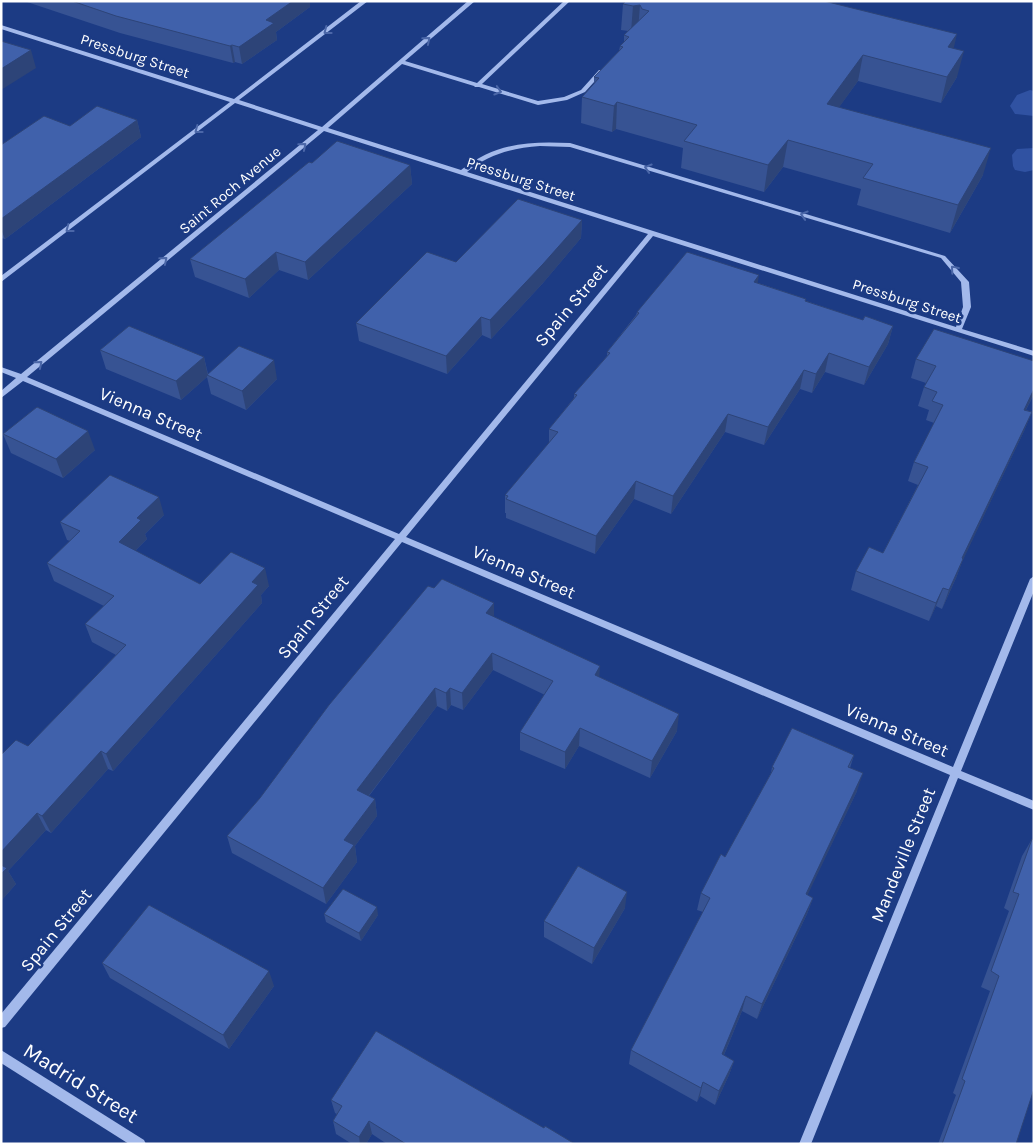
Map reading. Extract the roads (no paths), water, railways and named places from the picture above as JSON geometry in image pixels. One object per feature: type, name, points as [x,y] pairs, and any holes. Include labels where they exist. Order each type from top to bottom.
[{"type":"street","points":[[1,280],[366,1]]},
{"type":"street","name":"Saint Roch Avenue","points":[[1,395],[323,129],[472,1]]},
{"type":"street","points":[[477,86],[567,1]]},
{"type":"street","name":"Pressburg Street","points":[[1,26],[1034,354]]},
{"type":"street","points":[[400,62],[538,103],[564,100],[582,91],[609,62]]},
{"type":"street","points":[[462,173],[475,161],[505,148],[533,143],[570,145],[944,257],[965,282],[967,307],[958,330]]},
{"type":"street","name":"Spain Street","points":[[1,1023],[652,233]]},
{"type":"street","name":"Vienna Street","points":[[1,369],[1034,806]]},
{"type":"street","name":"Mandeville Street","points":[[805,1144],[1034,579]]},
{"type":"street","name":"Madrid Street","points":[[1,1056],[140,1144]]}]
